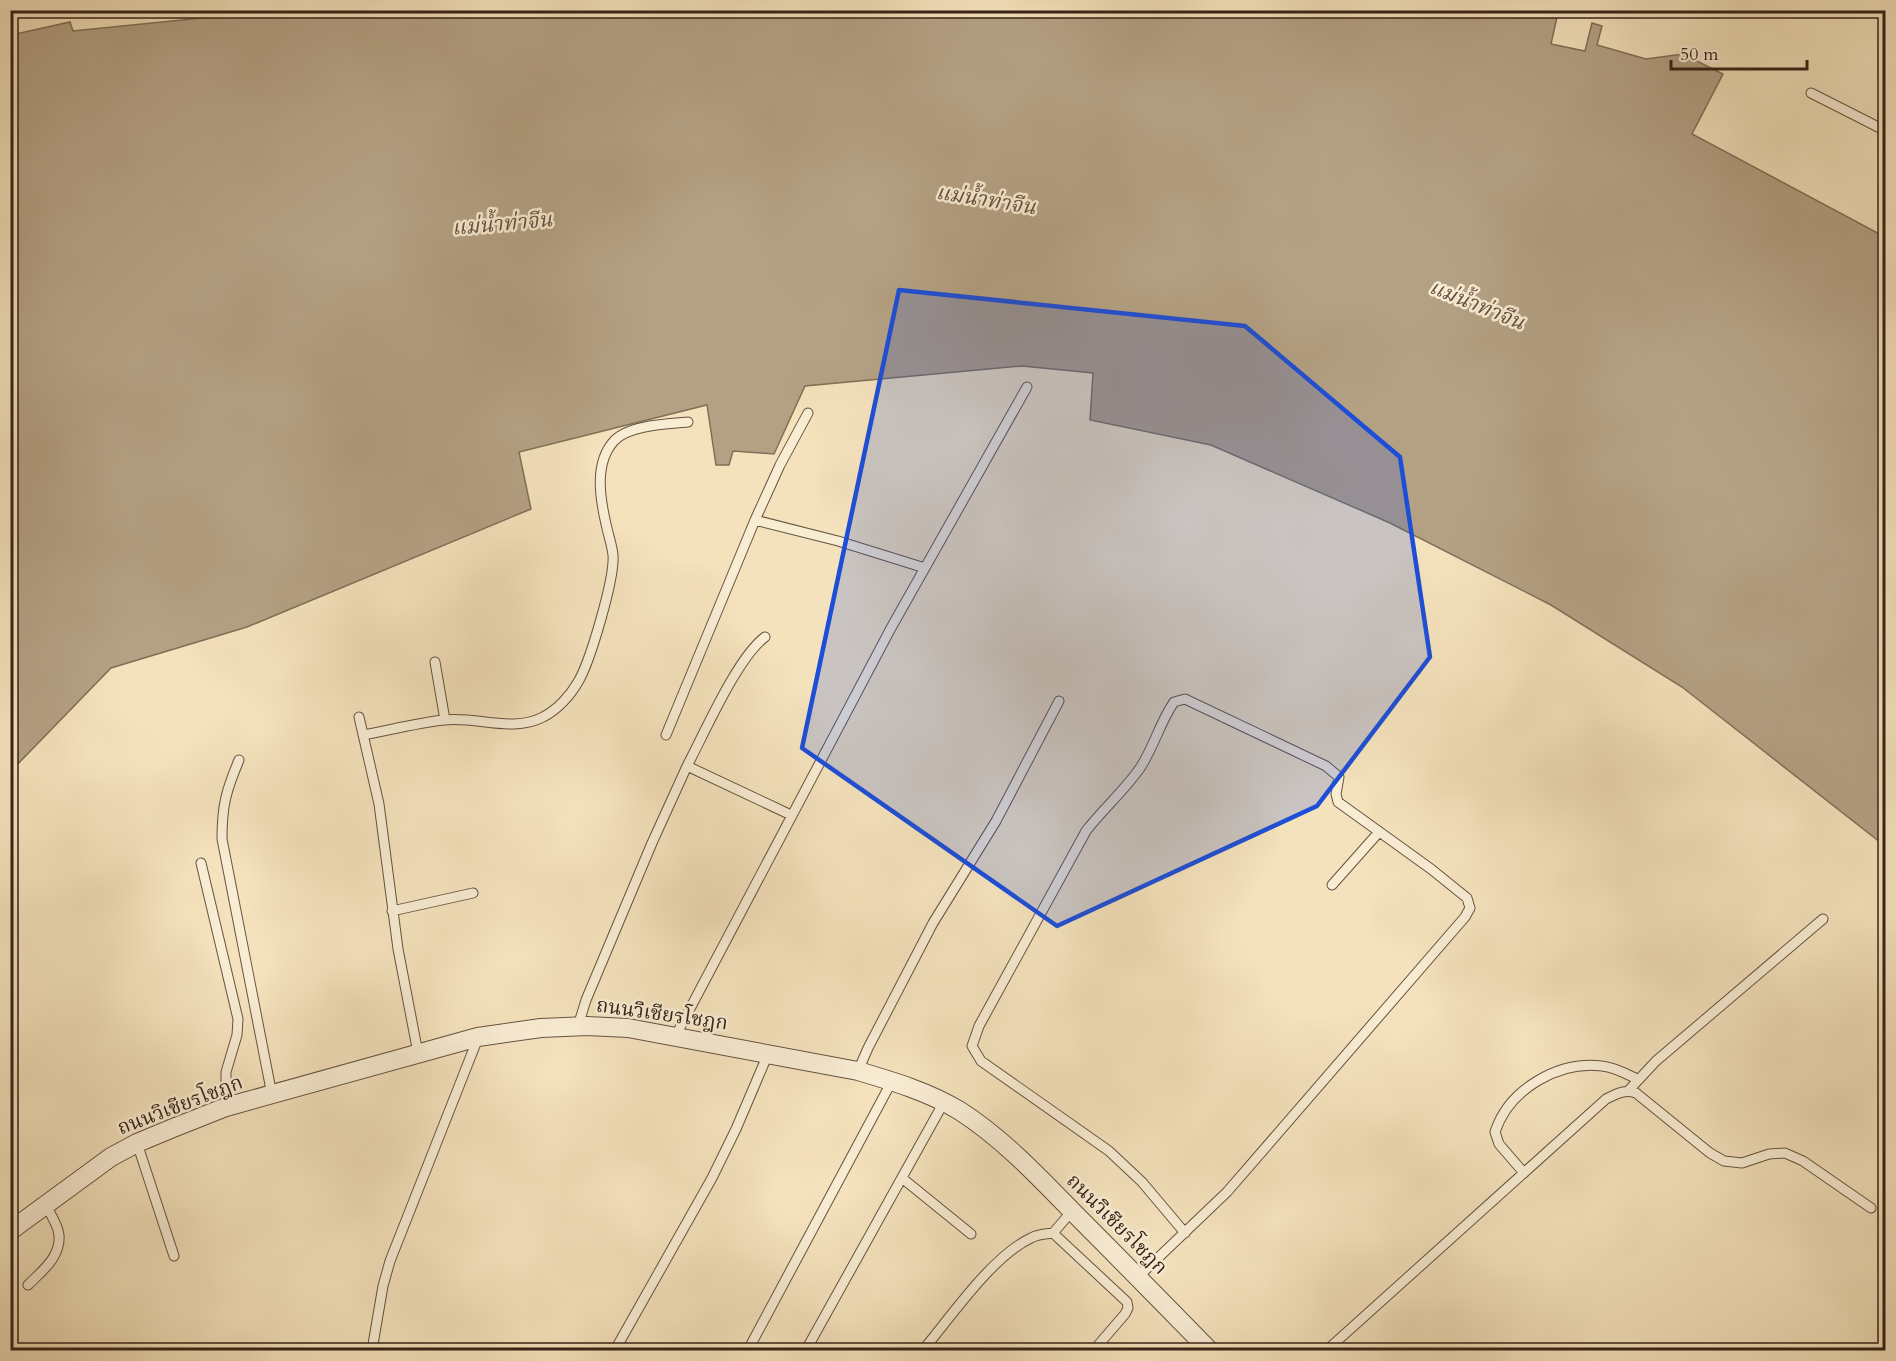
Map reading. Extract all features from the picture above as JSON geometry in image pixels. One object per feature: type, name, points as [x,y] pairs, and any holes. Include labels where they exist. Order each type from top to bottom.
[{"type":"street","name":"ถนนวิเชียรโชฎก","points":[[10,1232],[45,1204],[111,1158],[137,1143],[226,1107],[478,1037],[541,1028],[578,1026],[628,1028],[858,1071],[892,1081],[944,1102],[992,1135],[1029,1167],[1209,1350]]},
{"type":"lane","points":[[1811,93],[1886,131]]},
{"type":"lane","points":[[675,1037],[791,815],[925,568],[1027,387]]},
{"type":"lane","points":[[666,735],[754,520],[808,413]]},
{"type":"lane","points":[[363,735],[445,720],[516,725],[529,723],[554,711],[579,681],[612,578],[613,555],[605,522],[600,481],[601,467],[606,452],[615,439],[629,432],[646,427],[688,422]]},
{"type":"lane","points":[[754,520],[925,568]]},
{"type":"lane","points":[[578,1026],[595,979],[652,843],[687,766],[743,662],[756,644],[765,637]]},
{"type":"lane","points":[[435,662],[445,720]]},
{"type":"lane","points":[[1138,1277],[1185,1233],[1227,1192],[1465,917],[1470,908],[1467,898],[1431,869],[1338,802],[1336,795],[1339,777],[1326,766],[1185,699],[1174,702],[1142,766],[1110,806],[1086,831],[979,1026],[972,1046],[981,1061],[1108,1150],[1142,1182],[1185,1233]]},
{"type":"lane","points":[[858,1071],[933,923],[996,821],[1059,701]]},
{"type":"lane","points":[[359,717],[379,804],[392,910],[418,1053]]},
{"type":"lane","points":[[239,760],[222,809],[222,839],[272,1095]]},
{"type":"lane","points":[[687,766],[791,815]]},
{"type":"lane","points":[[1332,885],[1379,832]]},
{"type":"lane","points":[[201,863],[238,1019],[237,1035],[226,1072],[226,1107]]},
{"type":"lane","points":[[392,910],[473,893]]},
{"type":"lane","points":[[1327,1350],[1605,1099],[1629,1090],[1637,1079],[1677,1042],[1823,919]]},
{"type":"lane","points":[[372,1350],[383,1286],[390,1261],[478,1037]]},
{"type":"lane","points":[[615,1350],[712,1178],[768,1054]]},
{"type":"lane","points":[[1524,1173],[1499,1144],[1495,1132],[1504,1111],[1525,1088],[1565,1069],[1584,1066],[1604,1066],[1637,1079]]},
{"type":"lane","points":[[748,1350],[892,1081]]},
{"type":"lane","points":[[1629,1090],[1650,1102],[1710,1153],[1724,1161],[1742,1163],[1769,1154],[1785,1153],[1803,1161],[1871,1208]]},
{"type":"lane","points":[[806,1350],[944,1102]]},
{"type":"lane","points":[[137,1143],[174,1256]]},
{"type":"lane","points":[[902,1178],[970,1234]]},
{"type":"lane","points":[[28,1285],[53,1260],[58,1248],[59,1234],[45,1204]]},
{"type":"lane","points":[[923,1350],[1004,1256],[1031,1237],[1053,1233],[1072,1211]]},
{"type":"lane","points":[[1053,1233],[1127,1302],[1128,1308],[1125,1314],[1094,1350]]},
{"type":"highlighted area","points":[[899,290],[1245,326],[1400,457],[1430,657],[1317,806],[1057,926],[802,748]]},
{"type":"water","name":"แม่น้ำท่าจีน","points":[[1525,10],[1557,17],[1551,44],[1585,51],[1592,23],[1602,26],[1597,45],[1646,59],[1683,54],[1723,74],[1692,134],[1885,237],[1885,846],[1682,687],[1551,605],[1390,523],[1211,445],[1090,420],[1093,373],[1022,366],[805,386],[774,454],[733,451],[729,465],[716,465],[707,405],[519,452],[531,509],[247,627],[111,668],[11,771],[11,35],[70,22],[73,31],[271,11]]}]
